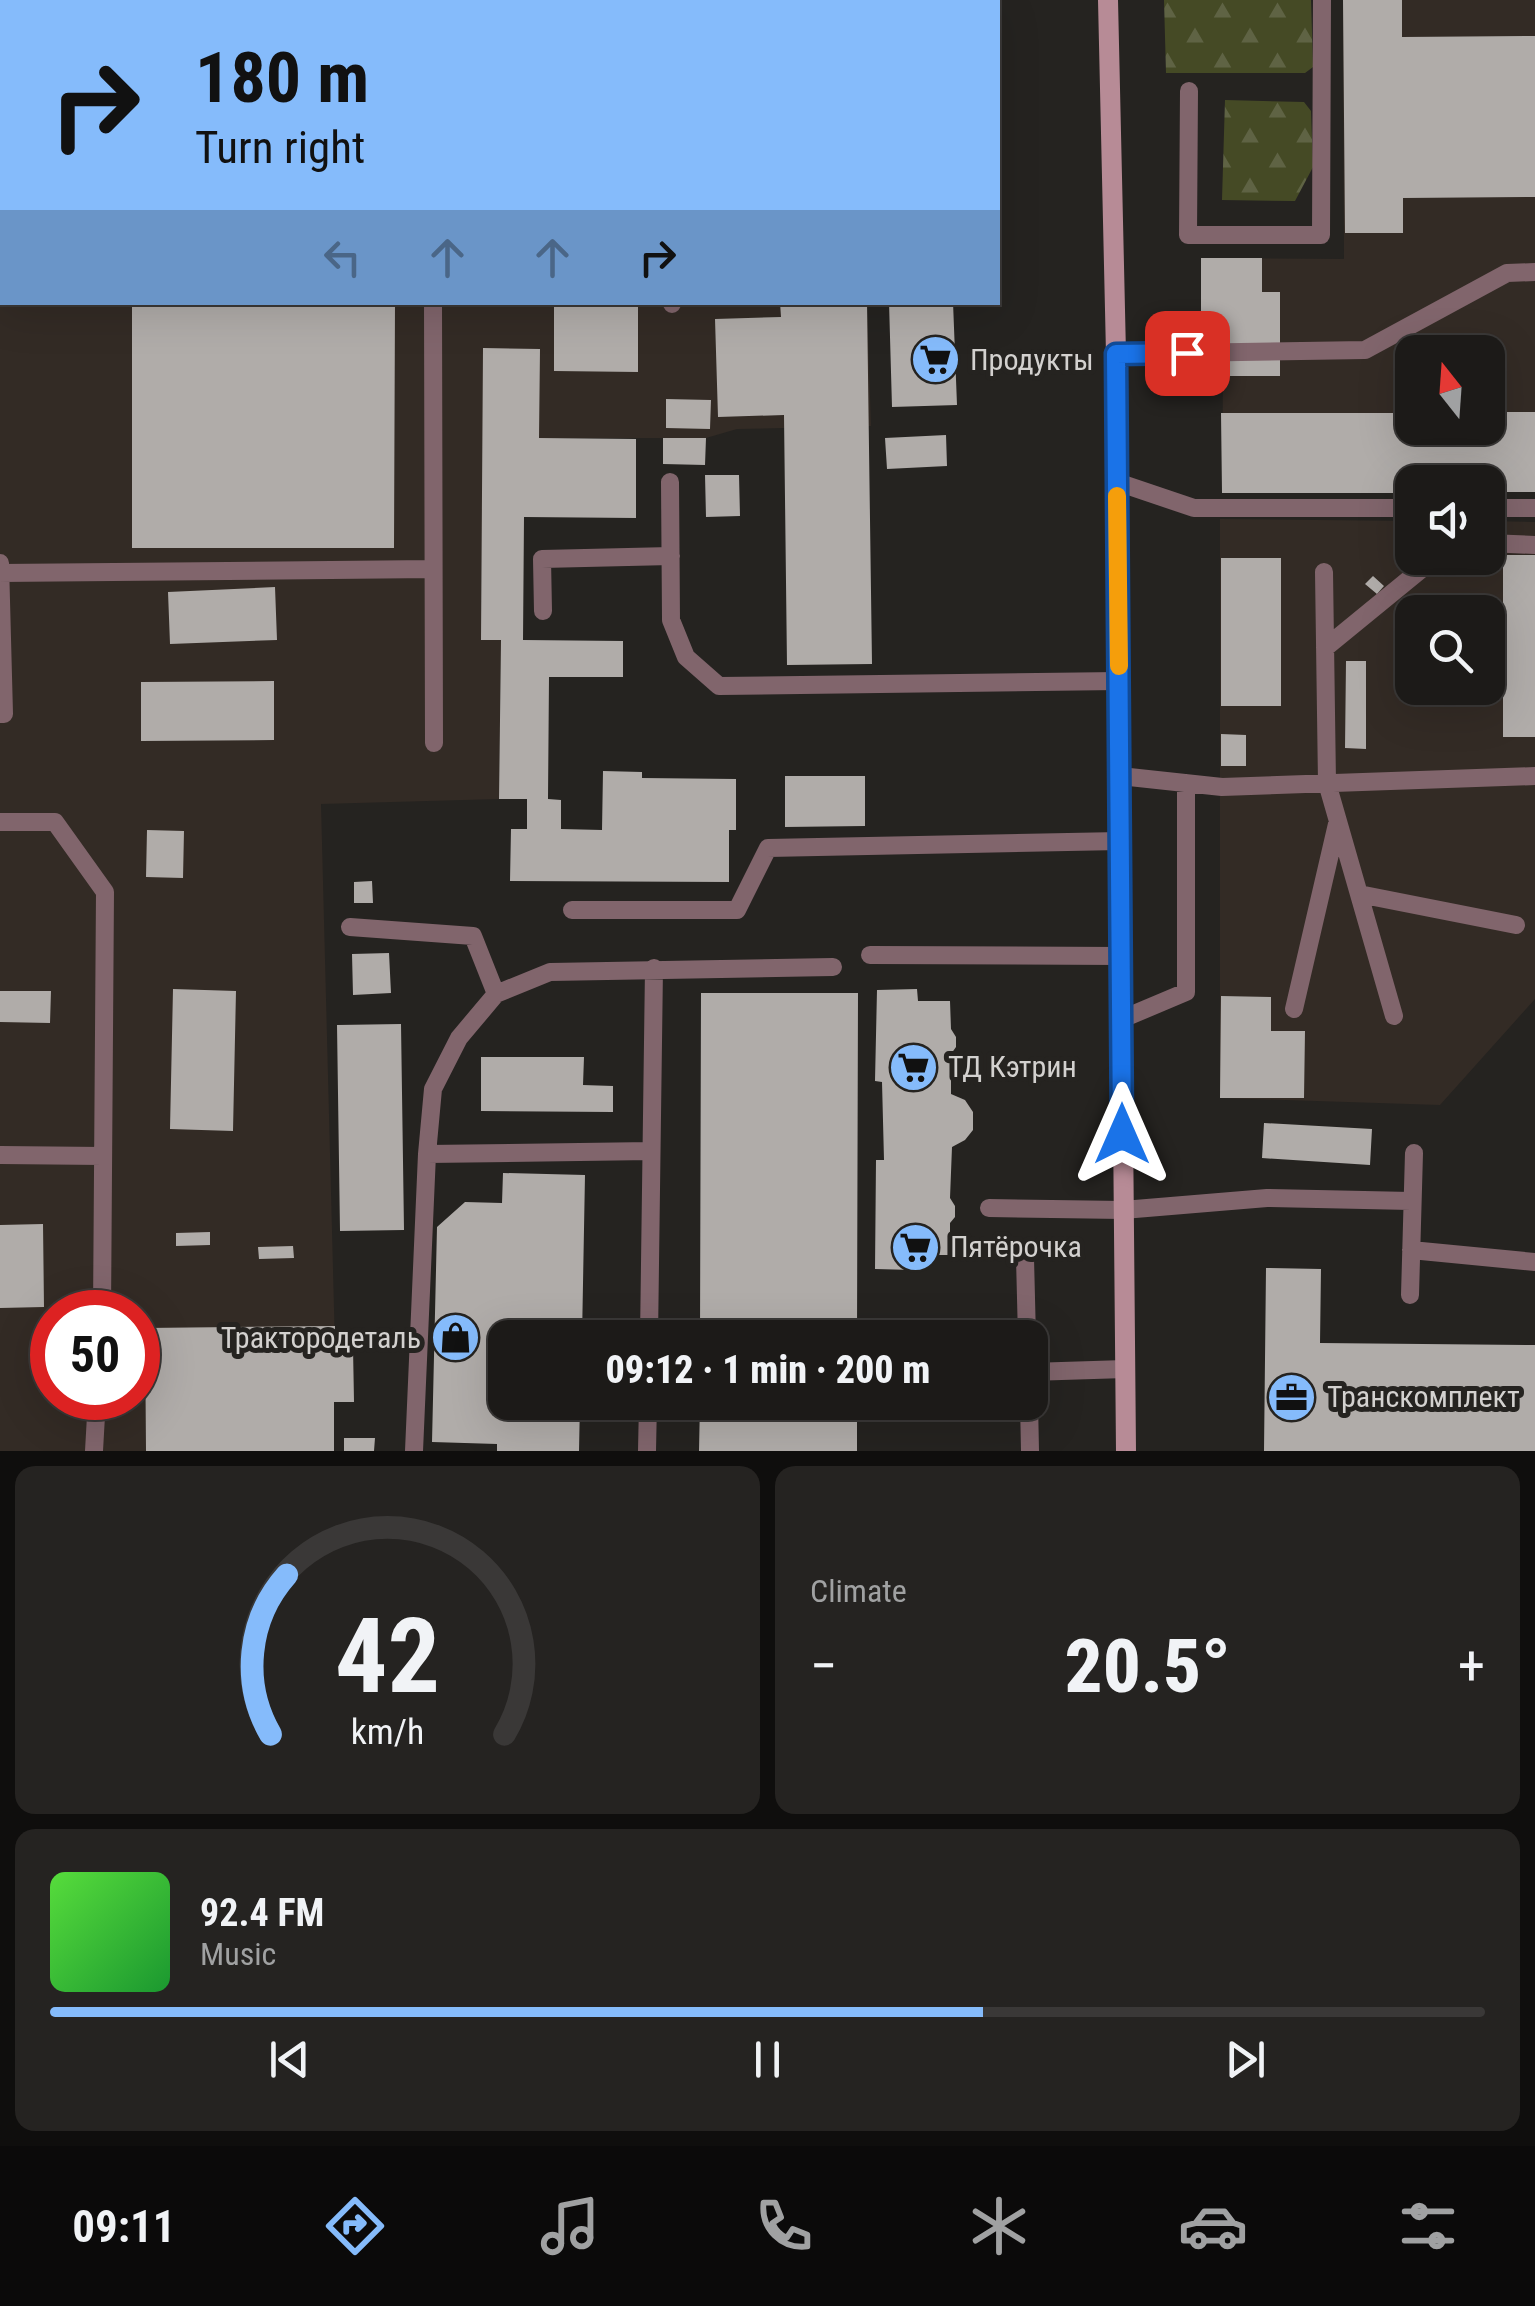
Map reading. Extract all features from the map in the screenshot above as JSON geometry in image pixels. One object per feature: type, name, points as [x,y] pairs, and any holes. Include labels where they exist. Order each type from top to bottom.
[{"type":"main road","points":[[1108,0],[1116,354],[1126,1451]]},
{"type":"lane","points":[[1189,91],[1188,235],[1321,235],[1322,0]]},
{"type":"lane","points":[[1116,354],[1366,350],[1507,273],[1535,272]]},
{"type":"lane","points":[[433,305],[434,743]]},
{"type":"lane","points":[[670,482],[672,620],[686,658],[719,686],[1119,681]]},
{"type":"lane","points":[[1116,482],[1194,508],[1395,508]]},
{"type":"lane","points":[[1505,508],[1535,508]]},
{"type":"lane","points":[[1505,544],[1535,545]]},
{"type":"lane","points":[[544,611],[542,559],[671,556]]},
{"type":"lane","points":[[0,562],[4,714],[0,714]]},
{"type":"lane","points":[[0,573],[433,570]]},
{"type":"lane","points":[[1324,572],[1328,783],[1394,1016]]},
{"type":"lane","points":[[1325,648],[1414,575]]},
{"type":"lane","points":[[1120,776],[1222,786],[1535,776]]},
{"type":"lane","points":[[1122,1018],[1186,992],[1186,783]]},
{"type":"lane","points":[[1294,1009],[1338,820]]},
{"type":"lane","points":[[0,822],[55,822],[106,892],[102,1290]]},
{"type":"lane","points":[[572,910],[738,910],[768,848],[1120,841]]},
{"type":"lane","points":[[1359,894],[1516,924]]},
{"type":"lane","points":[[350,926],[473,936],[496,994]]},
{"type":"lane","points":[[870,955],[1121,956]]},
{"type":"lane","points":[[414,1451],[427,1154],[434,1089],[459,1038],[496,994],[550,972],[833,967]]},
{"type":"lane","points":[[649,1320],[654,968]]},
{"type":"lane","points":[[427,1154],[651,1150]]},
{"type":"lane","points":[[1410,1295],[1414,1153]]},
{"type":"lane","points":[[0,1155],[103,1156]]},
{"type":"lane","points":[[989,1208],[1123,1210],[1268,1198],[1411,1201]]},
{"type":"lane","points":[[1411,1250],[1535,1262]]},
{"type":"lane","points":[[1025,1258],[1027,1320]]},
{"type":"lane","points":[[1048,1371],[1125,1369]]},
{"type":"lane","points":[[94,1451],[96,1420]]},
{"type":"lane","points":[[648,1420],[648,1451]]},
{"type":"lane","points":[[1029,1420],[1030,1451]]},
{"type":"shaded area","points":[[1343,0],[1535,0],[1535,492],[1505,492],[1505,465],[1395,465],[1395,493],[1222,493],[1223,376],[1201,376],[1201,258],[1344,259]]},
{"type":"shaded area","points":[[0,305],[867,305],[871,426],[737,429],[706,438],[483,438],[481,639],[501,640],[499,799],[321,804],[335,1347],[353,1348],[354,1402],[334,1402],[334,1451],[0,1451]]},
{"type":"shaded area","points":[[1220,519],[1395,521],[1395,575],[1505,575],[1505,521],[1535,522],[1535,999],[1440,1105],[1220,1098]]},
{"type":"green space","points":[[1164,0],[1311,0],[1313,67],[1305,73],[1166,73]]},
{"type":"green space","points":[[1225,100],[1304,102],[1311,111],[1313,167],[1295,201],[1222,200]]},
{"type":"building","points":[[1343,0],[1402,0],[1402,37],[1535,36],[1535,197],[1403,198],[1403,233],[1345,233]]},
{"type":"building","points":[[1201,258],[1262,258],[1262,292],[1280,292],[1280,376],[1201,376]]},
{"type":"building","points":[[132,305],[395,305],[394,548],[132,548]]},
{"type":"building","points":[[554,305],[638,305],[638,372],[554,371]]},
{"type":"building","points":[[780,305],[867,305],[872,664],[787,665],[784,415],[718,417],[715,319],[781,317]]},
{"type":"building","points":[[889,305],[953,305],[957,405],[892,407]]},
{"type":"building","points":[[483,348],[540,349],[539,438],[636,439],[636,518],[524,517],[523,640],[623,641],[623,677],[549,677],[548,799],[561,800],[561,829],[602,830],[603,771],[642,772],[642,778],[736,779],[736,830],[729,830],[729,882],[510,881],[511,829],[527,829],[527,799],[499,799],[501,640],[481,640]]},
{"type":"building","points":[[666,399],[711,400],[710,429],[666,428]]},
{"type":"building","points":[[1505,412],[1535,412],[1535,492],[1505,492],[1505,465],[1395,465],[1395,493],[1222,493],[1221,413],[1395,413],[1395,445],[1505,445]]},
{"type":"building","points":[[946,435],[947,466],[887,469],[885,438]]},
{"type":"building","points":[[663,438],[706,438],[705,465],[663,464]]},
{"type":"building","points":[[705,475],[739,475],[740,516],[706,517]]},
{"type":"building","points":[[1505,555],[1535,555],[1535,737],[1503,737]]},
{"type":"building","points":[[1221,558],[1281,558],[1281,706],[1221,706]]},
{"type":"building","points":[[1373,576],[1384,586],[1377,594],[1365,584]]},
{"type":"building","points":[[275,587],[277,640],[170,644],[168,592]]},
{"type":"building","points":[[1346,661],[1366,661],[1366,749],[1345,748]]},
{"type":"building","points":[[274,681],[274,740],[141,741],[141,682]]},
{"type":"building","points":[[1221,734],[1246,735],[1246,766],[1221,766]]},
{"type":"building","points":[[785,776],[865,776],[865,826],[785,827]]},
{"type":"building","points":[[147,830],[184,831],[183,878],[146,877]]},
{"type":"building","points":[[372,881],[373,903],[354,903],[354,882]]},
{"type":"building","points":[[389,953],[391,993],[353,995],[352,954]]},
{"type":"building","points":[[173,989],[236,991],[233,1131],[170,1129]]},
{"type":"building","name":"ТД Кэтрин","points":[[917,989],[918,1001],[950,1001],[951,1029],[956,1037],[951,1054],[951,1094],[965,1100],[973,1112],[973,1130],[952,1147],[950,1198],[955,1217],[950,1223],[950,1255],[913,1255],[913,1270],[875,1269],[876,1160],[884,1160],[882,1082],[875,1081],[877,990]]},
{"type":"building","points":[[0,991],[51,991],[50,1023],[0,1022]]},
{"type":"building","points":[[701,993],[858,993],[857,1320],[700,1320]]},
{"type":"building","points":[[1221,996],[1271,997],[1271,1031],[1305,1031],[1304,1098],[1220,1098]]},
{"type":"building","points":[[401,1024],[404,1230],[340,1231],[337,1025]]},
{"type":"building","points":[[481,1057],[584,1057],[583,1085],[613,1086],[613,1112],[481,1111]]},
{"type":"building","points":[[1264,1123],[1372,1129],[1370,1165],[1262,1158]]},
{"type":"building","points":[[503,1173],[585,1175],[582,1320],[488,1320],[488,1420],[580,1420],[579,1451],[497,1451],[497,1444],[432,1442],[437,1227],[465,1202],[502,1203]]},
{"type":"building","points":[[43,1224],[44,1290],[30,1290],[30,1307],[0,1308],[0,1225]]},
{"type":"building","points":[[210,1232],[210,1245],[176,1246],[176,1233]]},
{"type":"building","points":[[293,1246],[294,1258],[259,1259],[258,1247]]},
{"type":"building","points":[[1266,1268],[1321,1269],[1320,1343],[1535,1345],[1535,1451],[1264,1451]]},
{"type":"building","points":[[335,1326],[335,1348],[353,1348],[354,1402],[334,1402],[334,1451],[146,1451],[146,1420],[160,1420],[160,1328]]},
{"type":"building","points":[[700,1420],[857,1420],[857,1451],[699,1451]]},
{"type":"building","points":[[344,1438],[375,1438],[374,1451],[344,1451]]},
{"type":"slow traffic","points":[[1117,496],[1119,666]]},
{"type":"place","name":"Продукты","points":[[935,360]]},
{"type":"place","name":"ТД Кэтрин","points":[[913,1067]]},
{"type":"place","name":"Пятёрочка","points":[[915,1247]]},
{"type":"place","name":"Трактородеталь","points":[[456,1338]]},
{"type":"place","name":"Транскомплект","points":[[1292,1397]]},
{"type":"route","points":[[1122,1134],[1116,354],[1187,353]]}]
